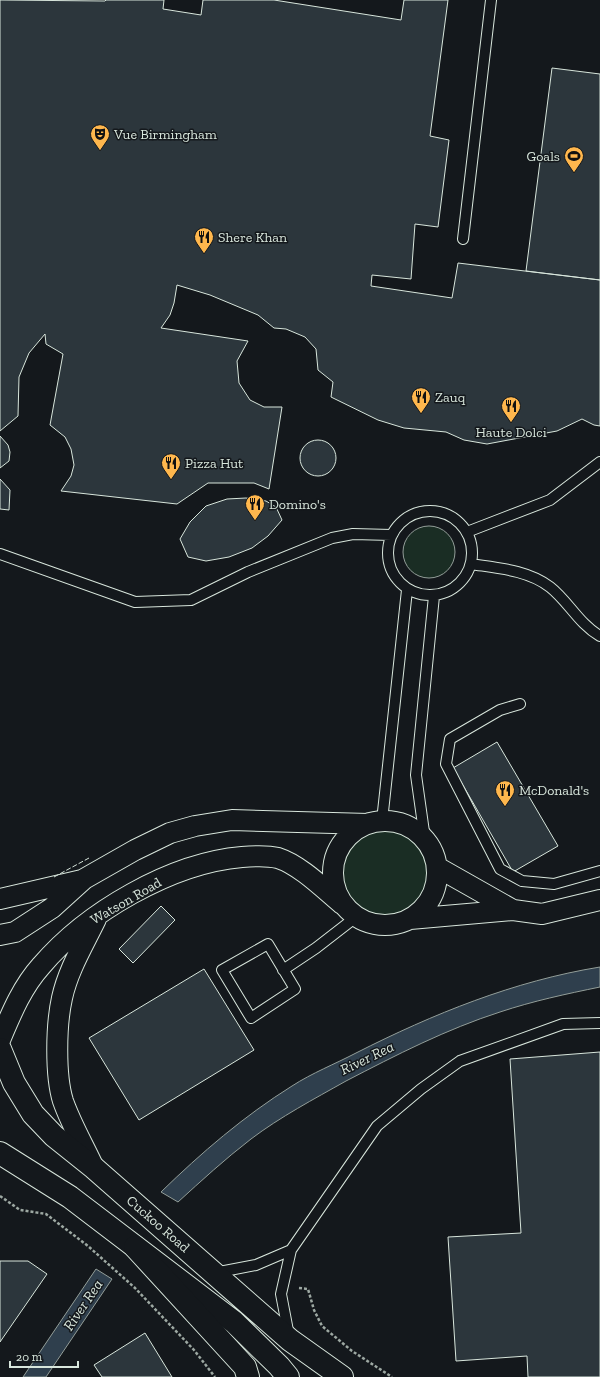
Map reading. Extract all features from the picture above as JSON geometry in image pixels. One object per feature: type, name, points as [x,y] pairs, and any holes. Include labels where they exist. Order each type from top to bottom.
[{"type":"main road","points":[[0,1032],[0,1043]]},
{"type":"main road","name":"Cuckoo Road","points":[[0,1049],[14,1083],[33,1114],[54,1136],[94,1168],[290,1340],[342,1377]]},
{"type":"main road","points":[[0,1153],[70,1197],[234,1322],[279,1366],[288,1377]]},
{"type":"main road","points":[[134,1247],[244,1367],[248,1377]]},
{"type":"street","points":[[0,935],[15,932],[52,908],[84,879],[135,850],[170,833],[195,826],[232,820],[401,823],[410,827],[425,840],[431,848],[437,867],[436,883],[431,897],[422,909],[410,919]]},
{"type":"street","points":[[375,822],[351,833],[339,848],[335,857],[332,876],[336,890],[349,910],[364,921],[383,925],[392,925],[410,919],[513,910],[542,914],[600,900]]},
{"type":"street","name":"Watson Road","points":[[0,1040],[16,1003],[40,966],[68,939],[98,915],[146,886],[194,866],[225,858],[256,856],[278,858],[302,871],[349,910]]},
{"type":"street","points":[[437,867],[513,910]]},
{"type":"street","points":[[0,899],[84,879]]},
{"type":"street","points":[[94,1168],[63,1101],[58,1066],[58,1029],[62,997],[76,960],[98,915]]},
{"type":"lane","points":[[463,239],[491,0]]},
{"type":"lane","points":[[467,532],[550,500],[600,462]]},
{"type":"lane","points":[[420,511],[438,511],[455,519],[467,532],[472,548],[471,564],[463,580],[450,591],[434,596],[420,595],[407,590],[392,575],[386,555],[391,535],[404,518],[420,511]]},
{"type":"lane","points":[[0,554],[29,563],[134,602],[192,600],[248,572],[332,538],[353,534],[391,535]]},
{"type":"lane","points":[[471,564],[522,573],[549,586],[591,630],[600,636]]},
{"type":"lane","points":[[375,822],[407,590]]},
{"type":"lane","points":[[425,840],[416,775],[434,596]]},
{"type":"lane","points":[[520,704],[500,710],[450,739],[446,764],[500,870],[522,881],[554,884],[600,871]]},
{"type":"lane","points":[[283,970],[316,948],[349,910]]},
{"type":"lane","points":[[268,944],[283,970],[295,989],[251,1018],[222,970],[268,944]]},
{"type":"lane","points":[[290,1340],[281,1294],[291,1250],[377,1126],[422,1089],[460,1061],[563,1024],[600,1023]]},
{"type":"lane","points":[[214,1273],[256,1265],[291,1250]]},
{"type":"path","points":[[0,1196],[20,1210],[46,1214],[88,1246],[134,1288],[194,1350],[215,1377]]},
{"type":"path","points":[[282,1287],[308,1289],[314,1310],[322,1326],[352,1351],[392,1377]]},
{"type":"green space","points":[[424,526],[434,526],[443,530],[451,538],[455,547],[455,557],[451,566],[443,574],[434,578],[424,578],[415,574],[407,566],[403,557],[403,547],[407,538],[415,530]]},
{"type":"green space","points":[[385,827],[402,830],[417,840],[427,855],[430,872],[427,889],[417,904],[402,914],[385,917],[368,914],[353,904],[343,889],[340,872],[343,855],[353,840],[368,830]]},
{"type":"water","points":[[600,967],[600,987],[512,1008],[461,1026],[422,1043],[346,1081],[297,1108],[251,1139],[232,1154],[178,1202],[161,1192],[207,1149],[240,1122],[300,1081],[444,1012],[505,990],[536,981]]},
{"type":"water","name":"River Rea","points":[[96,1269],[112,1279],[46,1377],[23,1377]]},
{"type":"building","points":[[0,0],[164,0],[163,9],[201,15],[203,0],[274,0],[401,20],[404,0],[448,0],[430,136],[449,140],[438,227],[415,224],[411,279],[372,275],[371,286],[452,298],[458,263],[600,280],[600,426],[594,425],[582,419],[557,431],[487,444],[464,440],[446,432],[404,428],[378,420],[331,397],[333,382],[318,370],[316,349],[305,337],[286,329],[274,328],[258,315],[210,295],[177,285],[170,315],[161,328],[248,341],[237,361],[239,383],[250,400],[264,407],[282,407],[269,489],[254,483],[208,483],[177,504],[61,491],[71,476],[74,465],[71,449],[65,437],[50,425],[63,354],[46,344],[45,334],[29,353],[19,377],[18,416],[0,431]]},
{"type":"building","name":"Goals","points":[[552,68],[600,74],[600,280],[526,271]]},
{"type":"building","points":[[0,436],[8,445],[10,452],[9,461],[0,468]]},
{"type":"building","points":[[318,440],[328,443],[333,448],[336,458],[333,468],[328,473],[318,476],[308,473],[303,468],[300,458],[303,448],[308,443]]},
{"type":"building","points":[[0,479],[10,490],[9,510],[0,509]]},
{"type":"building","points":[[246,498],[266,501],[276,507],[282,520],[268,536],[252,548],[229,557],[206,561],[188,557],[180,539],[190,522],[206,506],[227,499]]},
{"type":"building","name":"McDonald's","points":[[497,742],[558,846],[513,872],[453,768]]},
{"type":"building","points":[[161,906],[175,920],[133,963],[119,949]]},
{"type":"building","points":[[204,969],[254,1050],[139,1120],[89,1038]]},
{"type":"building","points":[[600,1052],[600,1377],[528,1377],[527,1356],[456,1361],[448,1237],[521,1233],[510,1059]]},
{"type":"building","points":[[0,1261],[28,1261],[47,1274],[0,1342]]},
{"type":"building","points":[[145,1333],[172,1377],[102,1377],[94,1365]]},
{"type":"fence","points":[[54,877],[89,858]]},
{"type":"place","name":"Vue Birmingham","points":[[100,151]]},
{"type":"place","name":"Goals","points":[[574,173]]},
{"type":"place","name":"Shere Khan","points":[[204,254]]},
{"type":"place","name":"Zauq","points":[[421,414]]},
{"type":"place","name":"Haute Dolci","points":[[511,423]]},
{"type":"place","name":"Pizza Hut","points":[[171,480]]},
{"type":"place","name":"Domino's","points":[[255,521]]},
{"type":"place","name":"McDonald's","points":[[505,807]]}]
